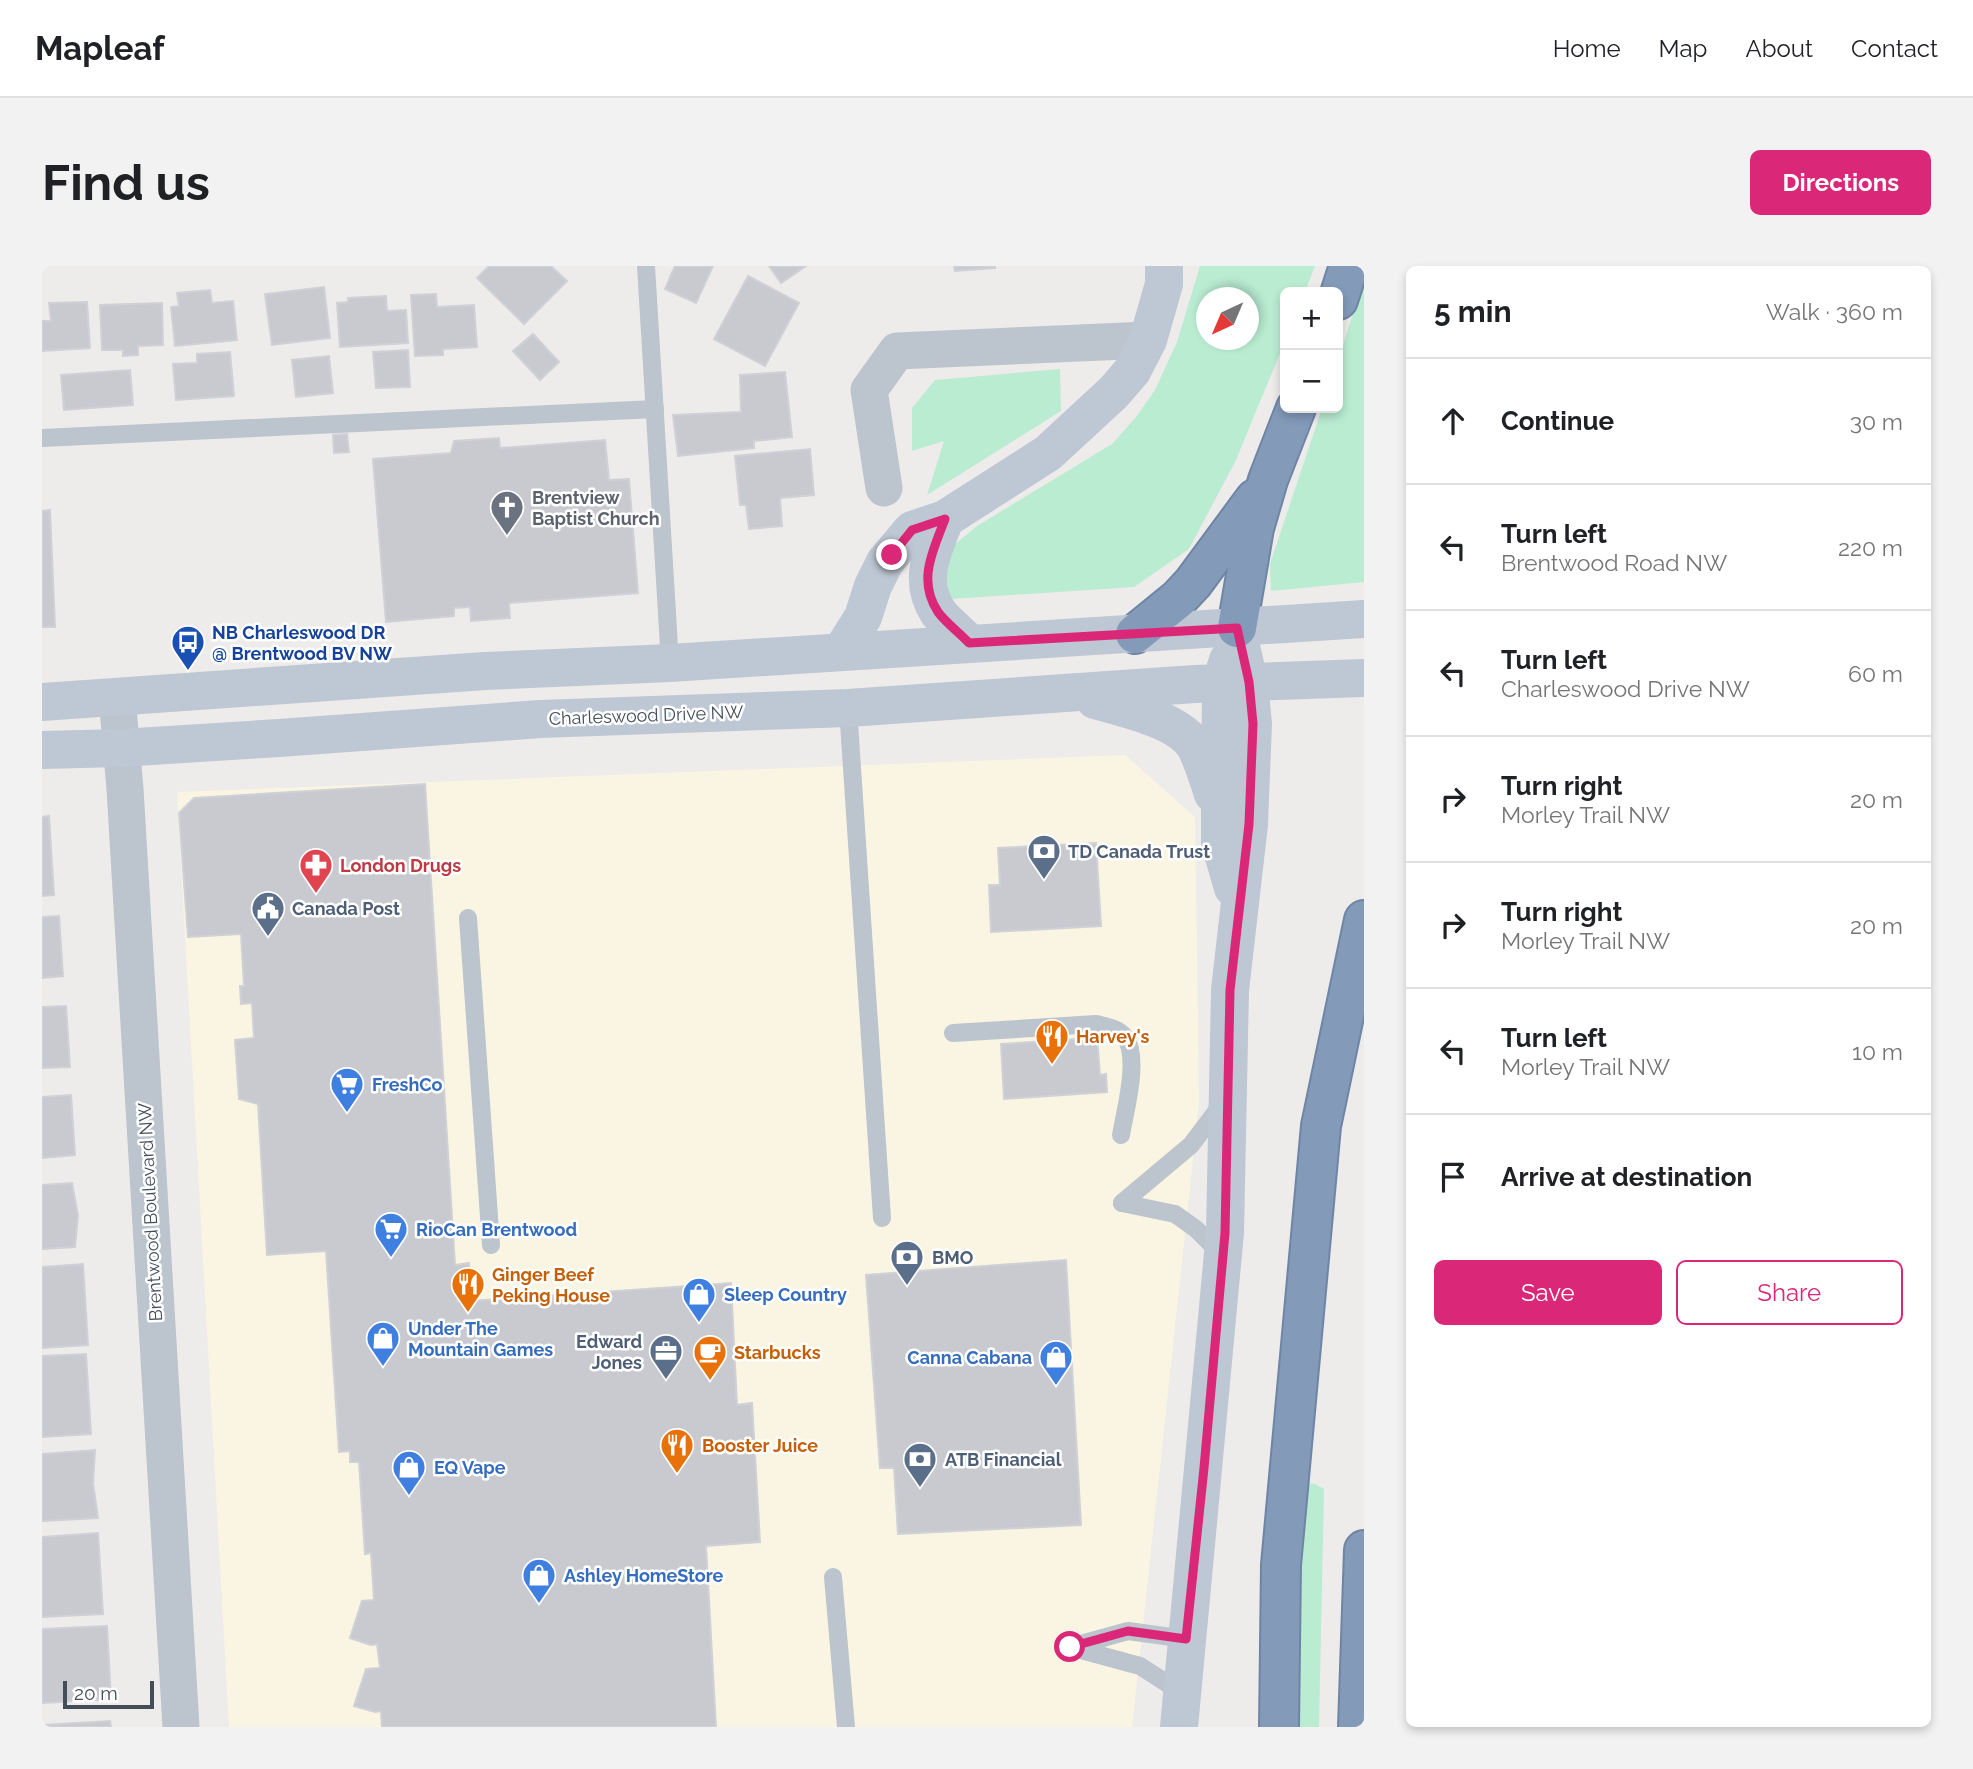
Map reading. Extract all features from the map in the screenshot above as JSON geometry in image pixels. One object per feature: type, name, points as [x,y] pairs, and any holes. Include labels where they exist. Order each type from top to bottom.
[{"type":"highway","points":[[1342,287],[1349,266]]},
{"type":"highway","points":[[1237,628],[1254,528],[1268,481],[1294,413]]},
{"type":"highway","points":[[1135,634],[1178,599],[1193,583],[1268,481]]},
{"type":"highway","points":[[1279,1727],[1282,1565],[1321,1126],[1364,920]]},
{"type":"highway","points":[[1358,1727],[1364,1550]]},
{"type":"street","points":[[841,652],[863,617],[873,586],[885,562],[912,530],[945,519],[1048,453],[1114,392],[1132,371],[1148,340],[1164,284],[1164,266]]},
{"type":"street","points":[[884,488],[869,390],[897,351],[1148,340]]},
{"type":"street","points":[[945,519],[928,565],[927,585],[939,612],[969,643]]},
{"type":"street","points":[[42,702],[485,671],[670,663],[1364,619]]},
{"type":"street","points":[[1237,628],[1235,682],[1220,811],[1220,843],[1239,909]]},
{"type":"street","name":"Charleswood Drive NW","points":[[42,750],[120,748],[540,719],[848,708],[1235,682],[1364,678]]},
{"type":"street","points":[[1181,1710],[1223,1257],[1230,990],[1249,824],[1253,724],[1235,682]]},
{"type":"street","points":[[1069,693],[1142,713],[1177,729],[1195,746],[1220,811]]},
{"type":"street","name":"Brentwood Boulevard NW","points":[[117,697],[125,789],[181,1727]]},
{"type":"lane","points":[[646,266],[670,663]]},
{"type":"lane","points":[[42,438],[655,409]]},
{"type":"lane","points":[[848,708],[882,1219]]},
{"type":"lane","points":[[468,918],[491,1245]]},
{"type":"lane","points":[[953,1033],[1096,1024],[1115,1028],[1126,1038],[1132,1053],[1131,1077],[1121,1135]]},
{"type":"lane","points":[[1223,1257],[1196,1229],[1175,1214],[1122,1203],[1192,1145],[1227,1099]]},
{"type":"lane","points":[[833,1577],[846,1727]]},
{"type":"lane","points":[[1181,1710],[1140,1666],[1070,1647],[1128,1631],[1186,1639]]},
{"type":"shaded area","name":"RioCan Brentwood","points":[[1125,755],[1195,817],[1199,1103],[1132,1727],[229,1727],[177,792]]},
{"type":"green space","points":[[1200,266],[1315,266],[1307,287],[1280,287],[1280,353],[1236,460],[1189,549],[1134,587],[950,599],[943,562],[954,545],[977,526],[1112,444],[1155,390],[1177,342]]},
{"type":"green space","points":[[1364,278],[1364,582],[1271,591],[1270,564],[1320,413],[1343,413],[1343,345]]},
{"type":"green space","points":[[1060,369],[1061,411],[927,495],[944,441],[912,451],[912,408],[935,380]]},
{"type":"green space","points":[[1305,1483],[1324,1489],[1319,1727],[1296,1727]]},
{"type":"building","points":[[489,266],[551,266],[567,281],[524,324],[477,278]]},
{"type":"building","points":[[675,266],[713,266],[696,303],[665,289]]},
{"type":"building","points":[[769,266],[806,266],[781,283]]},
{"type":"building","points":[[954,266],[995,266],[995,268],[955,271]]},
{"type":"building","points":[[748,276],[799,303],[765,366],[714,339]]},
{"type":"building","points":[[324,287],[330,338],[272,345],[265,294]]},
{"type":"building","points":[[210,290],[212,303],[233,301],[237,340],[175,346],[171,307],[179,306],[177,293]]},
{"type":"building","points":[[436,294],[437,307],[474,305],[477,347],[443,349],[443,355],[415,356],[411,295]]},
{"type":"building","points":[[386,296],[387,311],[406,310],[408,343],[340,347],[337,303],[348,302],[348,298]]},
{"type":"building","points":[[87,302],[90,348],[42,351],[42,321],[51,321],[49,303]]},
{"type":"building","points":[[162,303],[163,345],[138,346],[138,355],[123,356],[123,350],[102,350],[100,305]]},
{"type":"building","points":[[533,334],[559,362],[540,380],[513,351]]},
{"type":"building","points":[[408,350],[410,387],[376,388],[373,352]]},
{"type":"building","points":[[230,352],[234,396],[176,400],[173,364],[197,363],[197,354]]},
{"type":"building","points":[[329,356],[333,393],[296,397],[292,360]]},
{"type":"building","points":[[130,370],[133,405],[64,410],[61,375]]},
{"type":"building","points":[[785,372],[792,437],[754,441],[754,448],[678,456],[673,415],[741,412],[740,375]]},
{"type":"building","points":[[347,434],[349,452],[334,453],[333,435]]},
{"type":"building","name":"Brentview Baptist Church","points":[[499,438],[500,448],[605,440],[609,480],[629,479],[638,593],[509,603],[510,618],[471,621],[470,607],[454,608],[454,616],[386,622],[373,459],[451,453],[454,441]]},
{"type":"building","points":[[810,449],[814,495],[780,498],[782,526],[749,529],[746,505],[740,505],[735,456]]},
{"type":"building","points":[[50,510],[55,627],[42,627],[42,511]]},
{"type":"building","name":"RioCan Brentwood","points":[[425,784],[455,1265],[469,1263],[471,1295],[457,1296],[457,1302],[731,1283],[737,1405],[752,1403],[760,1542],[706,1546],[716,1727],[382,1727],[381,1711],[354,1706],[366,1669],[380,1668],[377,1644],[371,1645],[350,1638],[362,1601],[374,1600],[371,1553],[365,1554],[359,1462],[350,1462],[350,1451],[339,1452],[326,1251],[267,1255],[258,1104],[239,1099],[235,1040],[254,1038],[252,1003],[241,1004],[240,986],[244,986],[241,934],[188,937],[179,813],[194,798]]},
{"type":"building","points":[[49,816],[54,895],[42,896],[42,817]]},
{"type":"building","points":[[1096,843],[1101,926],[991,932],[989,885],[1000,885],[998,848]]},
{"type":"building","points":[[59,916],[63,976],[42,978],[42,917]]},
{"type":"building","points":[[66,1006],[70,1067],[42,1068],[42,1007]]},
{"type":"building","points":[[1064,1035],[1064,1040],[1097,1037],[1100,1075],[1106,1074],[1107,1092],[1004,1099],[1001,1044],[1048,1041],[1048,1036]]},
{"type":"building","points":[[71,1095],[75,1155],[42,1158],[42,1097]]},
{"type":"building","points":[[72,1183],[78,1216],[75,1247],[42,1249],[42,1185]]},
{"type":"building","points":[[1066,1260],[1081,1525],[898,1534],[894,1468],[880,1468],[866,1275]]},
{"type":"building","points":[[83,1264],[88,1345],[42,1348],[42,1267]]},
{"type":"building","points":[[86,1354],[91,1434],[42,1437],[42,1356]]},
{"type":"building","points":[[95,1450],[93,1483],[98,1518],[42,1521],[42,1454]]},
{"type":"building","points":[[98,1533],[103,1614],[42,1617],[42,1537]]},
{"type":"building","points":[[107,1626],[111,1699],[42,1703],[42,1629]]},
{"type":"building","points":[[110,1721],[111,1727],[42,1727],[42,1725]]},
{"type":"place","name":"Brentview Baptist Church","points":[[507,537]]},
{"type":"place","name":"NB Charleswood DR @ Brentwood BV NW","points":[[188,672]]},
{"type":"place","name":"TD Canada Trust","points":[[1044,881]]},
{"type":"place","name":"London Drugs","points":[[316,895]]},
{"type":"place","name":"Canada Post","points":[[268,938]]},
{"type":"place","name":"Harvey's","points":[[1052,1066]]},
{"type":"place","name":"FreshCo","points":[[347,1114]]},
{"type":"place","name":"RioCan Brentwood","points":[[391,1259]]},
{"type":"place","name":"BMO","points":[[907,1287]]},
{"type":"place","name":"Ginger Beef Peking House","points":[[468,1314]]},
{"type":"place","name":"Sleep Country","points":[[699,1324]]},
{"type":"place","name":"Under The Mountain Games","points":[[383,1368]]},
{"type":"place","name":"Edward Jones","points":[[666,1381]]},
{"type":"place","name":"Starbucks","points":[[710,1382]]},
{"type":"place","name":"Canna Cabana","points":[[1056,1387]]},
{"type":"place","name":"Booster Juice","points":[[677,1475]]},
{"type":"place","name":"ATB Financial","points":[[920,1489]]},
{"type":"place","name":"EQ Vape","points":[[409,1497]]},
{"type":"place","name":"Ashley HomeStore","points":[[539,1605]]},
{"type":"route","points":[[892,555],[912,530],[945,519],[928,565],[927,585],[939,612],[969,643],[1237,628],[1249,682],[1253,724],[1249,824],[1230,990],[1225,1233],[1186,1639],[1128,1631],[1070,1647]]}]
